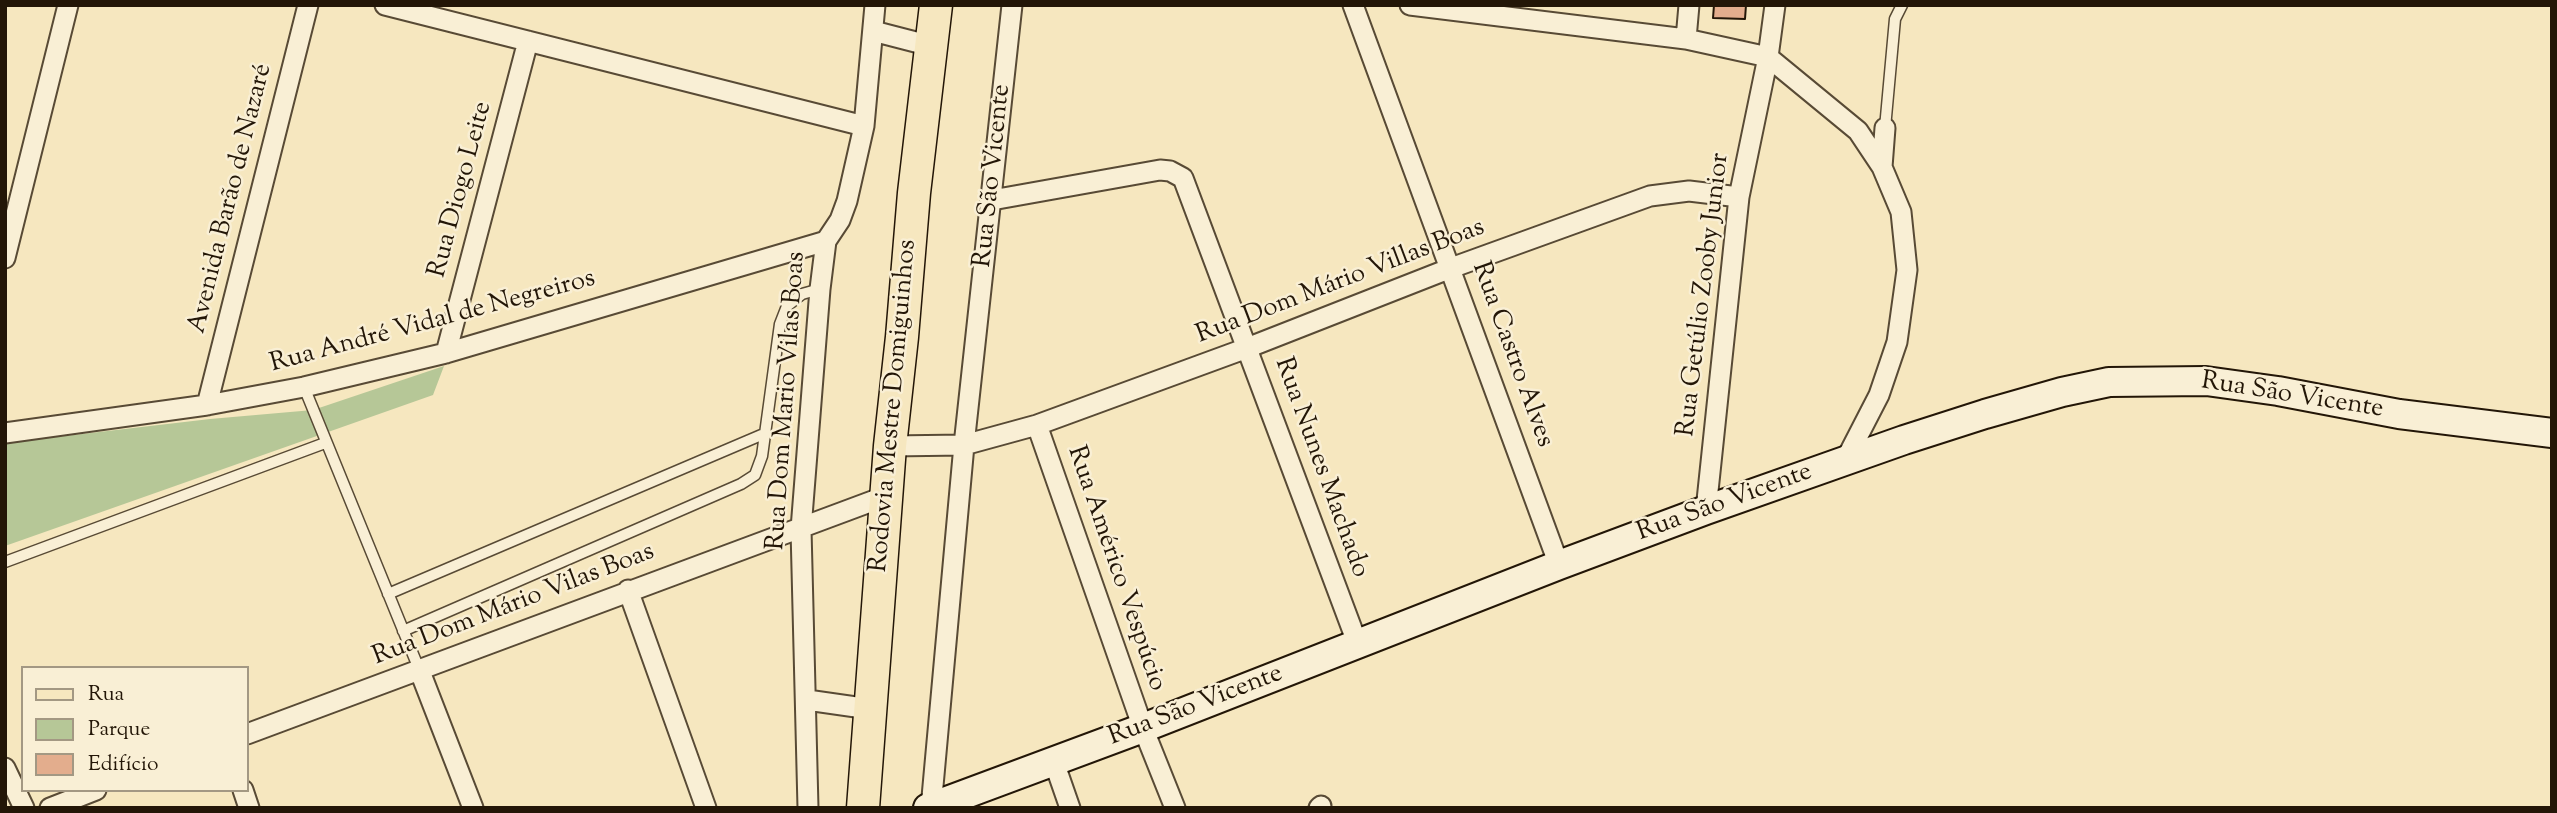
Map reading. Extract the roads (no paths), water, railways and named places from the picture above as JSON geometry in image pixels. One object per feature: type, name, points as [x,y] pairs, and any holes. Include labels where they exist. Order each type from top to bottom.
[{"type":"main road","name":"Rodovia Mestre Domiguinhos","points":[[863,808],[890,446],[914,193],[936,5]]},
{"type":"street","points":[[5,258],[68,5]]},
{"type":"street","name":"Avenida Barão de Nazaré","points":[[207,405],[309,5]]},
{"type":"street","points":[[385,5],[864,126]]},
{"type":"street","name":"Rua Dom Mario Vilas Boas","points":[[808,808],[801,528],[820,289],[826,241],[840,220],[847,201],[864,126],[875,5]]},
{"type":"street","name":"Rua São Vicente","points":[[1012,5],[964,445],[930,807],[1143,729],[1706,510],[1985,414],[2109,382],[2206,381],[2278,391],[2399,414],[2552,433]]},
{"type":"street","name":"Rua Castro Alves","points":[[1353,5],[1559,565]]},
{"type":"street","points":[[1413,5],[1686,39],[1768,57],[1858,131],[1882,167],[1901,212],[1907,270],[1896,342],[1879,395],[1845,461]]},
{"type":"street","points":[[1686,39],[1689,5]]},
{"type":"street","name":"Rua Getúlio Zooby Junior","points":[[1706,510],[1739,197],[1768,57],[1775,5]]},
{"type":"street","points":[[873,31],[931,46]]},
{"type":"street","name":"Rua Diogo Leite","points":[[446,353],[528,41]]},
{"type":"street","points":[[1882,167],[1885,128]]},
{"type":"street","name":"Rua Nunes Machado","points":[[992,200],[1160,170],[1177,173],[1183,178],[1359,645]]},
{"type":"street","name":"Rua Dom Mário Villas Boas","points":[[890,446],[964,445],[1037,425],[1248,348],[1451,268],[1650,196],[1689,191],[1739,197]]},
{"type":"street","name":"Rua André Vidal de Negreiros","points":[[5,433],[207,405],[304,387],[446,353],[826,241]]},
{"type":"street","name":"Rua Américo Vespúcio","points":[[1037,425],[1143,729],[1175,808]]},
{"type":"street","name":"Rua Dom Mário Vilas Boas","points":[[248,734],[886,496]]},
{"type":"street","points":[[628,590],[706,808]]},
{"type":"street","points":[[419,670],[473,808]]},
{"type":"street","points":[[807,700],[870,709]]},
{"type":"street","points":[[1054,762],[1070,808]]},
{"type":"street","points":[[5,768],[24,808]]},
{"type":"street","points":[[50,808],[91,792]]},
{"type":"lane","points":[[1885,128],[1895,19],[1902,5]]},
{"type":"lane","points":[[403,631],[741,484],[755,475],[766,433],[780,324],[787,306],[802,294],[820,289]]},
{"type":"lane","points":[[304,387],[419,670]]},
{"type":"lane","points":[[388,594],[766,433]]},
{"type":"lane","points":[[5,562],[325,443]]}]
